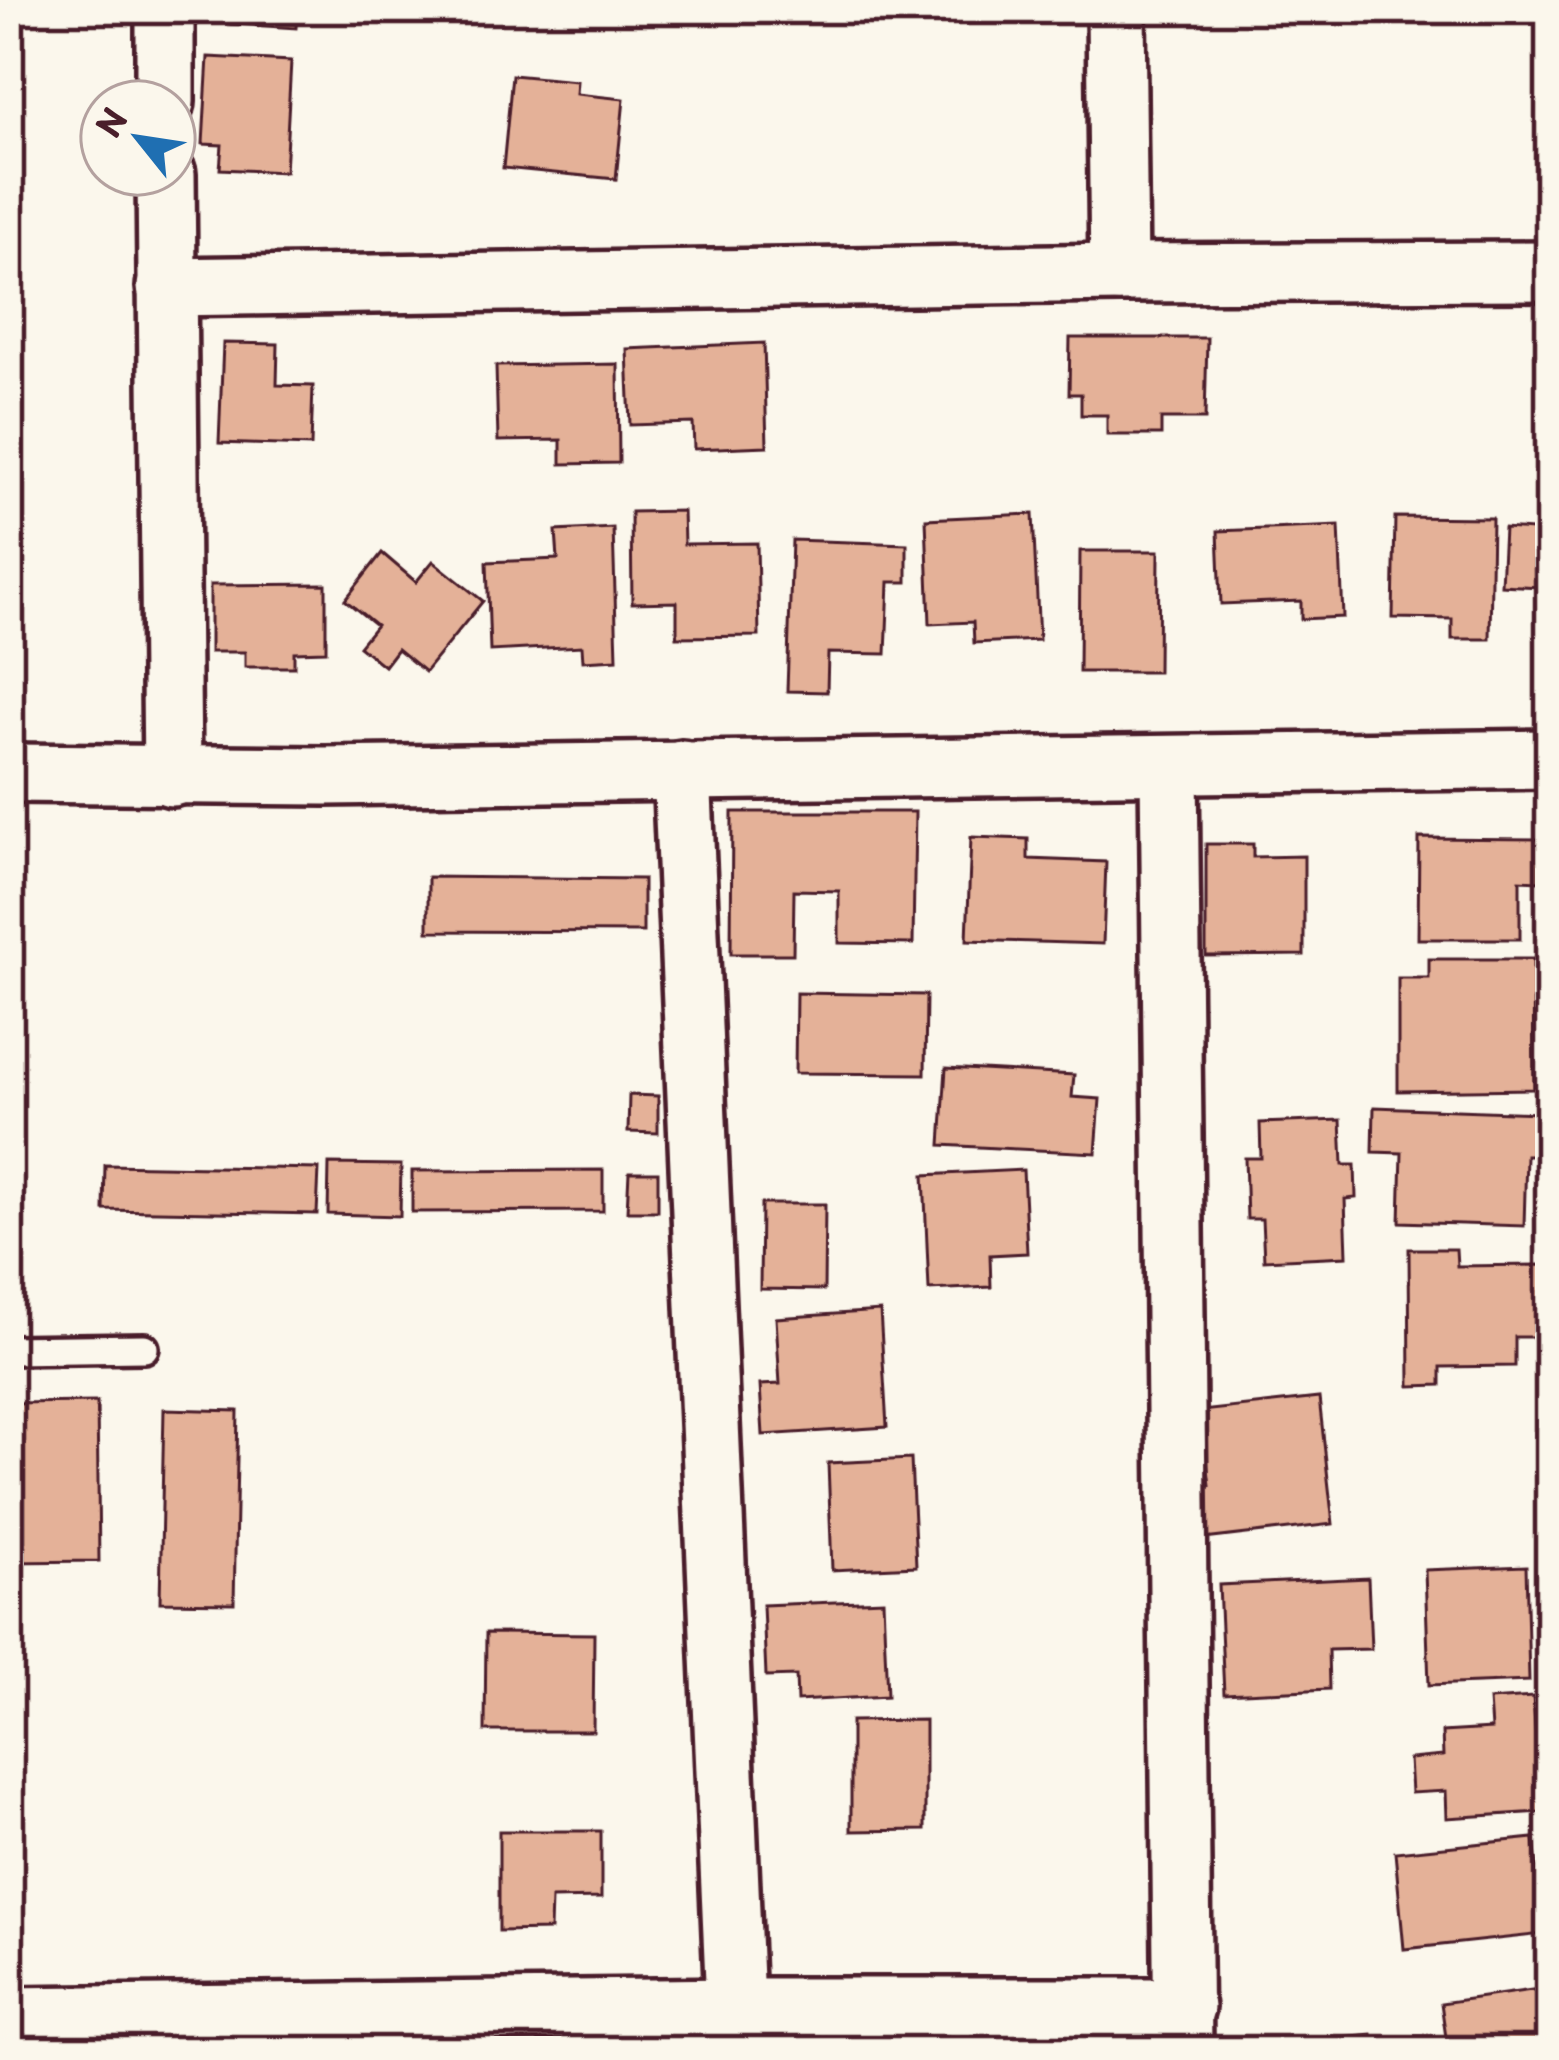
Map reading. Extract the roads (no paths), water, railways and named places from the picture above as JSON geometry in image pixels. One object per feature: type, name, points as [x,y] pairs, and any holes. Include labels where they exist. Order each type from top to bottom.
[{"type":"street","points":[[165,9],[165,78]]},
{"type":"street","points":[[1116,9],[1119,273]]},
{"type":"street","points":[[166,198],[172,777]]},
{"type":"street","points":[[166,287],[1119,273],[1550,272]]},
{"type":"street","points":[[9,773],[172,777],[1550,759]]},
{"type":"street","points":[[9,2016],[737,2029],[1184,2029],[1169,766]]},
{"type":"street","points":[[682,770],[737,2029]]},
{"type":"lane","points":[[9,1350],[144,1348]]}]
